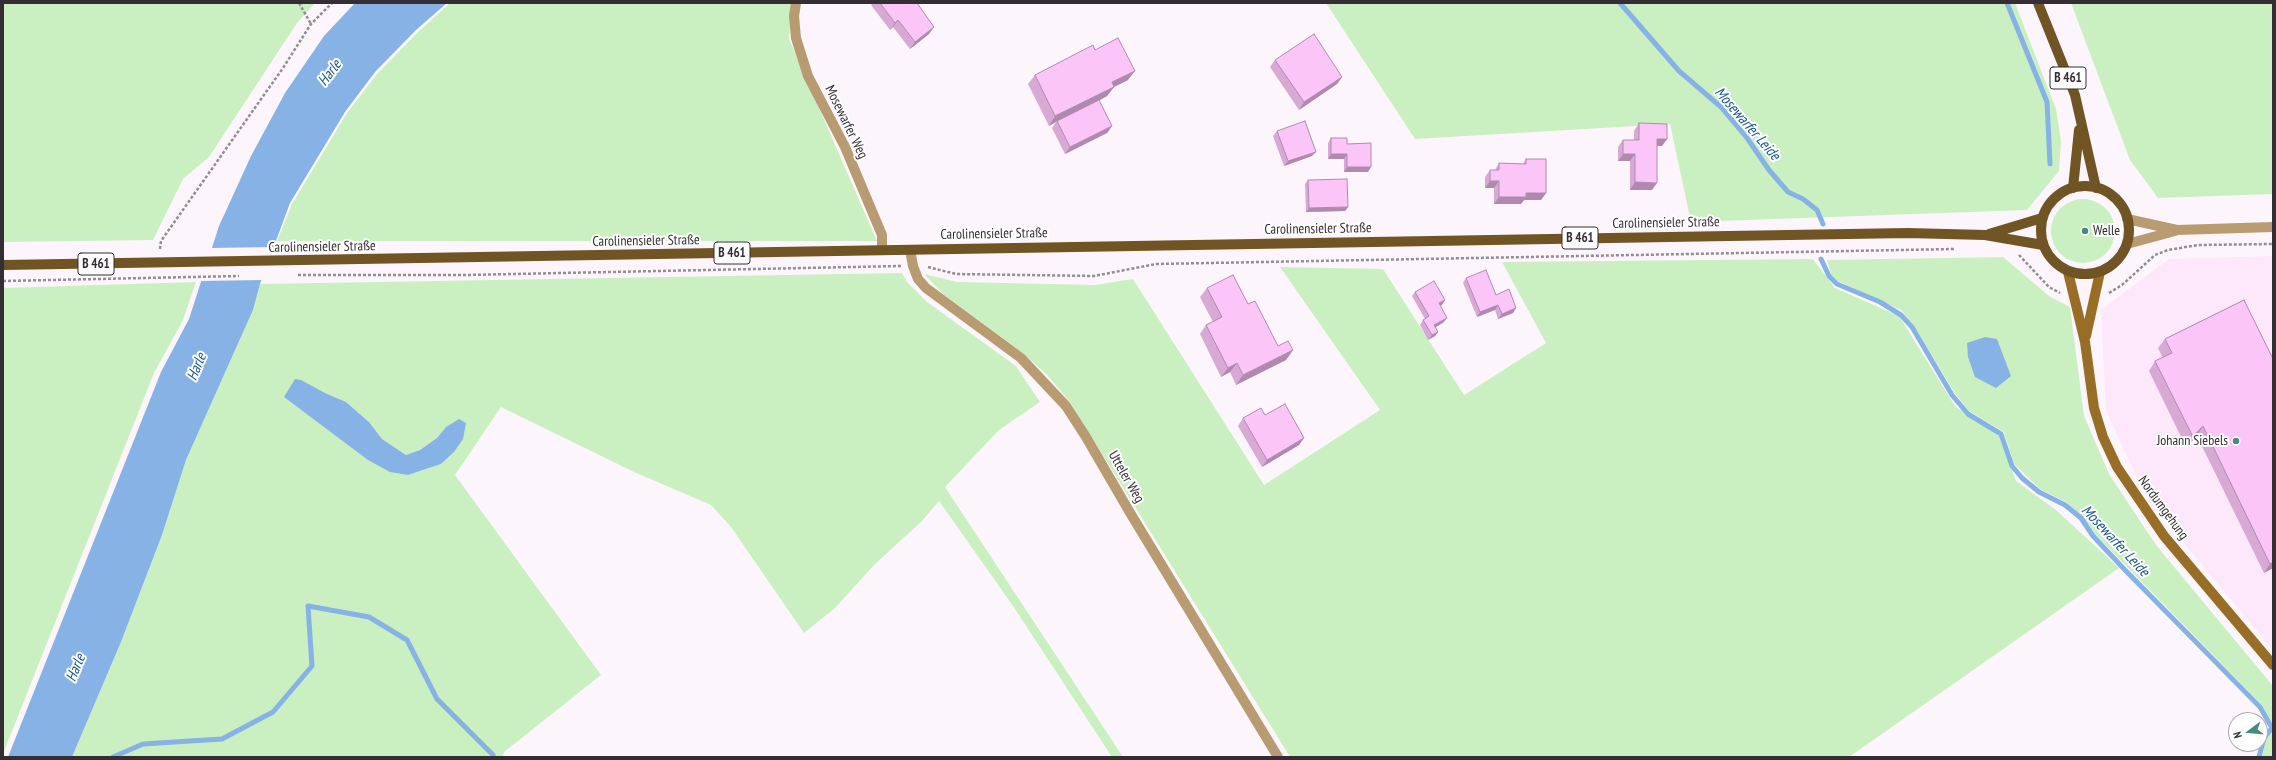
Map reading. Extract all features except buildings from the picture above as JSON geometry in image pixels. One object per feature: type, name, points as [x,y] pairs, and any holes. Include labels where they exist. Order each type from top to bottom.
[{"type":"main road","name":"B 461","points":[[2038,3],[2075,94],[2080,122],[2096,188]]},
{"type":"main road","name":"B 461","points":[[2073,188],[2080,122]]},
{"type":"main road","points":[[2084,186],[2096,188],[2116,199],[2127,219],[2129,231],[2127,244],[2121,256],[2112,265],[2100,272],[2083,274],[2068,272],[2049,255],[2043,245],[2041,230],[2042,218],[2054,199],[2073,188],[2084,186]]},
{"type":"main road","name":"Carolinensieler Straße","points":[[1985,235],[2042,218]]},
{"type":"main road","name":"Carolinensieler Straße","points":[[3,265],[1908,233],[1985,235],[2043,245]]},
{"type":"main road","name":"Nordumgehung","points":[[2068,272],[2075,295],[2085,342],[2094,408],[2102,437],[2117,468],[2164,536],[2273,665]]},
{"type":"main road","name":"Nordumgehung","points":[[2085,342],[2100,272]]},
{"type":"street","name":"Mosewarfer Weg","points":[[796,3],[794,16],[796,38],[808,76],[844,147],[882,235],[882,250]]},
{"type":"street","points":[[2127,219],[2177,230]]},
{"type":"street","points":[[2127,244],[2177,230],[2273,227]]},
{"type":"street","name":"Utteler Weg","points":[[910,250],[912,266],[918,279],[926,288],[1021,358],[1066,406],[1278,757]]},
{"type":"path","points":[[299,3],[311,24]]},
{"type":"path","points":[[158,263],[161,241],[283,68],[311,24],[332,3]]},
{"type":"path","points":[[2094,295],[2114,290],[2155,255],[2168,250],[2198,245],[2273,244]]},
{"type":"path","points":[[291,275],[465,275],[912,266],[933,267],[956,274],[1094,276],[1156,264],[1955,249]]},
{"type":"path","points":[[2018,254],[2026,260],[2049,286],[2058,292],[2075,295]]},
{"type":"path","points":[[3,281],[245,276]]},
{"type":"shaded area","points":[[2273,256],[2273,650],[2147,499],[2106,411],[2101,310],[2169,259]]},
{"type":"green space","points":[[3,3],[315,3],[297,23],[209,157],[183,179],[153,240],[3,242]]},
{"type":"green space","points":[[450,3],[792,3],[789,39],[877,241],[277,241],[292,204],[347,113],[377,74],[418,32]]},
{"type":"green space","points":[[1326,3],[2015,3],[2056,109],[2061,141],[2059,171],[2027,210],[1691,222],[1670,124],[1415,139]]},
{"type":"green space","points":[[2071,3],[2273,3],[2273,194],[2158,198],[2130,160]]},
{"type":"green space","points":[[2077,199],[2089,199],[2106,208],[2113,219],[2115,231],[2113,243],[2106,254],[2089,263],[2077,263],[2065,258],[2056,249],[2051,237],[2051,225],[2056,213],[2065,204]]},
{"type":"green space","points":[[2003,257],[2049,296],[2070,307],[2084,416],[2109,474],[2156,545],[2273,686],[2273,725],[2268,716],[2268,712],[2266,712],[2262,705],[2096,535],[2082,516],[2066,502],[2040,489],[2014,464],[2004,432],[1969,411],[1954,392],[1913,324],[1901,310],[1838,281],[1831,274],[1827,260]]},
{"type":"green space","points":[[1813,259],[1835,288],[1899,316],[1955,406],[2000,437],[2016,481],[2056,510],[2119,568],[1849,757],[1290,757],[1070,402],[1047,375],[1023,353],[943,294],[924,274],[957,282],[1095,285],[1133,279],[1264,485],[1380,410],[1280,267],[1383,269],[1464,395],[1546,343],[1502,262]]},
{"type":"green space","points":[[902,273],[907,282],[927,302],[1016,366],[1040,402],[999,430],[945,487],[1123,757],[1112,757],[1013,606],[939,501],[922,521],[874,565],[835,608],[804,633],[731,527],[711,505],[634,472],[501,407],[455,475],[601,675],[504,752],[503,757],[72,757],[121,642],[162,535],[186,460],[253,310],[260,284]],"holes":[[[325,393],[346,402],[369,422],[382,439],[406,455],[420,450],[437,438],[446,427],[454,452],[441,464],[408,475],[323,425],[284,397]]]},
{"type":"green space","points":[[196,282],[183,320],[154,373],[3,754],[3,288]]},
{"type":"green space","points":[[2273,729],[2273,757],[2262,757],[2263,752],[2268,752],[2268,736]]},
{"type":"water","name":"Harle","points":[[355,3],[447,3],[416,30],[375,72],[345,112],[290,203],[260,284],[253,310],[186,460],[162,535],[121,642],[72,757],[8,757],[161,372],[189,319],[219,226],[251,156],[285,93],[324,36]]},
{"type":"water","points":[[1985,337],[1997,339],[2011,376],[1996,388],[1975,377],[1968,357],[1967,343]]},
{"type":"water","points":[[295,379],[301,380],[346,402],[369,422],[382,439],[406,455],[420,450],[437,438],[446,427],[459,419],[466,423],[463,439],[454,452],[441,464],[408,475],[390,472],[368,460],[284,397]]},
{"type":"pier","points":[[275,247],[264,280],[199,281],[210,248]]},
{"type":"waterway","name":"Mosewarfer Leide","points":[[1620,3],[1679,71],[1721,107],[1747,138],[1769,170],[1788,192],[1803,199],[1817,210],[1823,224]]},
{"type":"waterway","points":[[2007,3],[2047,102],[2050,164]]},
{"type":"waterway","name":"Mosewarfer Leide","points":[[1821,259],[1829,276],[1837,284],[1880,302],[1901,315],[1912,327],[1952,395],[1968,414],[2001,434],[2012,466],[2022,478],[2039,492],[2065,505],[2081,518],[2093,536],[2124,569],[2260,707],[2272,728],[2264,738],[2259,757]]},
{"type":"waterway","points":[[113,757],[143,744],[222,739],[273,712],[312,666],[308,606],[369,617],[407,640],[437,699],[493,755],[493,757]]},
{"type":"place","name":"Welle","points":[[2085,231]]},
{"type":"place","name":"Johann Siebels","points":[[2236,441]]}]
